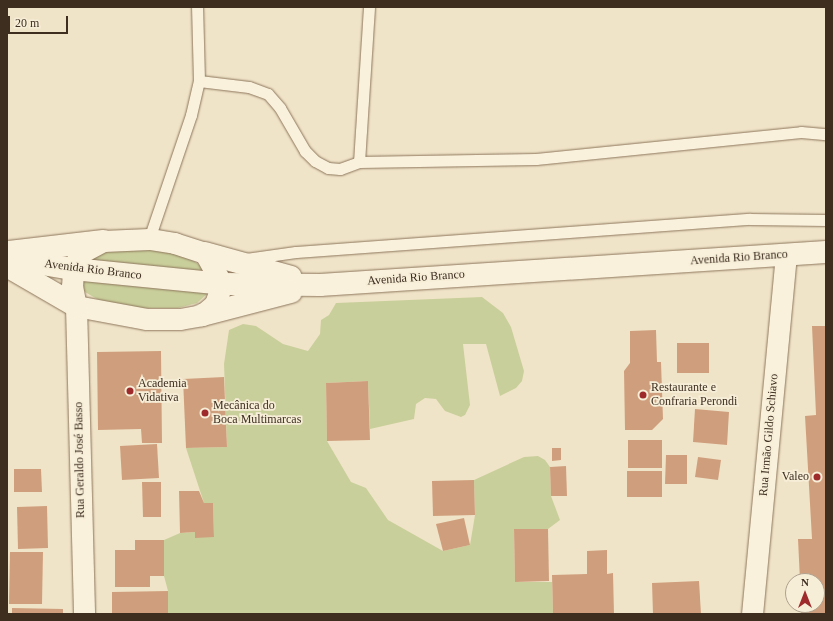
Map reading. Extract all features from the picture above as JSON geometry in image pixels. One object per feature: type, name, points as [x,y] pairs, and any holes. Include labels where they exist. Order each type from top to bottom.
[{"type":"main road","points":[[7,252],[103,242]]},
{"type":"main road","name":"Avenida Rio Branco","points":[[7,258],[73,269],[222,284],[320,284],[826,252]]},
{"type":"main road","points":[[205,253],[320,284]]},
{"type":"main road","points":[[7,266],[76,306]]},
{"type":"main road","points":[[202,315],[320,284]]},
{"type":"street","points":[[73,269],[80,253],[103,242],[149,239],[175,244],[205,253],[222,284],[215,304],[202,315],[180,319],[146,319],[76,306]]},
{"type":"street","name":"Rua Irmão Gildo Schiavo","points":[[752,614],[786,255]]},
{"type":"street","name":"Rua Geraldo José Basso","points":[[73,269],[72,286],[76,306],[84,614]]},
{"type":"lane","points":[[149,239],[191,115],[200,81],[197,7]]},
{"type":"lane","points":[[359,162],[368,7]]},
{"type":"lane","points":[[200,81],[249,87],[268,94],[280,108],[305,151],[315,161],[328,168],[340,169],[359,162],[536,159],[801,132],[826,134]]},
{"type":"lane","points":[[234,261],[296,252],[743,220],[826,220]]},
{"type":"green space","points":[[146,247],[183,254],[213,274],[81,261],[111,249]]},
{"type":"green space","points":[[76,280],[210,291],[197,303],[178,308],[131,308],[112,305],[97,299],[85,292]]},
{"type":"green space","points":[[482,297],[503,313],[511,327],[524,371],[522,381],[516,388],[500,396],[486,344],[463,344],[470,405],[465,415],[461,417],[445,411],[436,399],[425,398],[416,404],[414,419],[370,429],[368,381],[326,383],[327,441],[351,482],[366,488],[388,520],[443,551],[470,545],[475,515],[474,480],[524,457],[538,456],[545,460],[550,467],[551,496],[560,520],[548,529],[514,529],[515,582],[552,582],[553,614],[168,614],[168,591],[164,576],[164,540],[180,533],[195,532],[196,537],[214,537],[213,503],[204,503],[186,448],[227,447],[224,364],[229,330],[243,324],[256,326],[283,344],[308,351],[320,334],[321,320],[329,315],[336,303]]},
{"type":"building","name":"Valeo","points":[[812,326],[826,326],[826,614],[801,614],[825,613],[825,573],[800,573],[798,539],[812,539],[805,416],[816,415]]},
{"type":"building","name":"Restaurante e Confraria Perondi","points":[[656,330],[657,362],[661,362],[663,419],[652,430],[625,430],[624,371],[630,363],[630,331]]},
{"type":"building","points":[[677,343],[709,343],[709,373],[677,373]]},
{"type":"building","name":"Academia Vidativa","points":[[161,351],[162,443],[142,443],[141,429],[98,430],[97,352]]},
{"type":"building","name":"Mecânica do Boca Multimarcas","points":[[224,377],[227,447],[186,448],[183,379]]},
{"type":"building","points":[[368,381],[370,440],[327,441],[326,383]]},
{"type":"building","points":[[695,409],[729,412],[727,445],[693,442]]},
{"type":"building","points":[[628,440],[662,440],[662,468],[628,468]]},
{"type":"building","points":[[157,444],[159,478],[122,480],[120,446]]},
{"type":"building","points":[[552,448],[561,448],[561,460],[552,461]]},
{"type":"building","points":[[666,455],[687,455],[687,484],[665,484]]},
{"type":"building","points":[[698,457],[721,460],[718,480],[695,477]]},
{"type":"building","points":[[566,466],[567,496],[551,496],[550,467]]},
{"type":"building","points":[[14,469],[41,469],[42,492],[14,492]]},
{"type":"building","points":[[627,471],[662,471],[662,497],[627,497]]},
{"type":"building","points":[[474,480],[475,515],[433,516],[432,481]]},
{"type":"building","points":[[142,482],[161,482],[161,517],[143,517]]},
{"type":"building","points":[[179,491],[199,491],[204,503],[213,503],[214,537],[195,538],[195,532],[180,533]]},
{"type":"building","points":[[47,506],[48,548],[18,549],[17,507]]},
{"type":"building","points":[[464,518],[470,545],[443,551],[436,524]]},
{"type":"building","points":[[514,529],[548,529],[549,581],[515,582]]},
{"type":"building","points":[[135,540],[164,540],[164,576],[150,576],[150,587],[115,587],[115,550],[135,550]]},
{"type":"building","points":[[607,550],[607,574],[613,573],[614,614],[553,614],[552,575],[587,574],[587,551]]},
{"type":"building","points":[[10,552],[43,552],[42,604],[9,604]]},
{"type":"building","points":[[699,581],[701,614],[653,614],[652,583]]},
{"type":"building","points":[[168,591],[168,614],[112,614],[112,592]]},
{"type":"building","points":[[12,608],[63,609],[63,614],[12,614]]},
{"type":"place","name":"Academia Vidativa","points":[[130,391]]},
{"type":"place","name":"Restaurante e Confraria Perondi","points":[[643,395]]},
{"type":"place","name":"Mecânica do Boca Multimarcas","points":[[205,413]]},
{"type":"place","name":"Valeo","points":[[817,477]]}]
